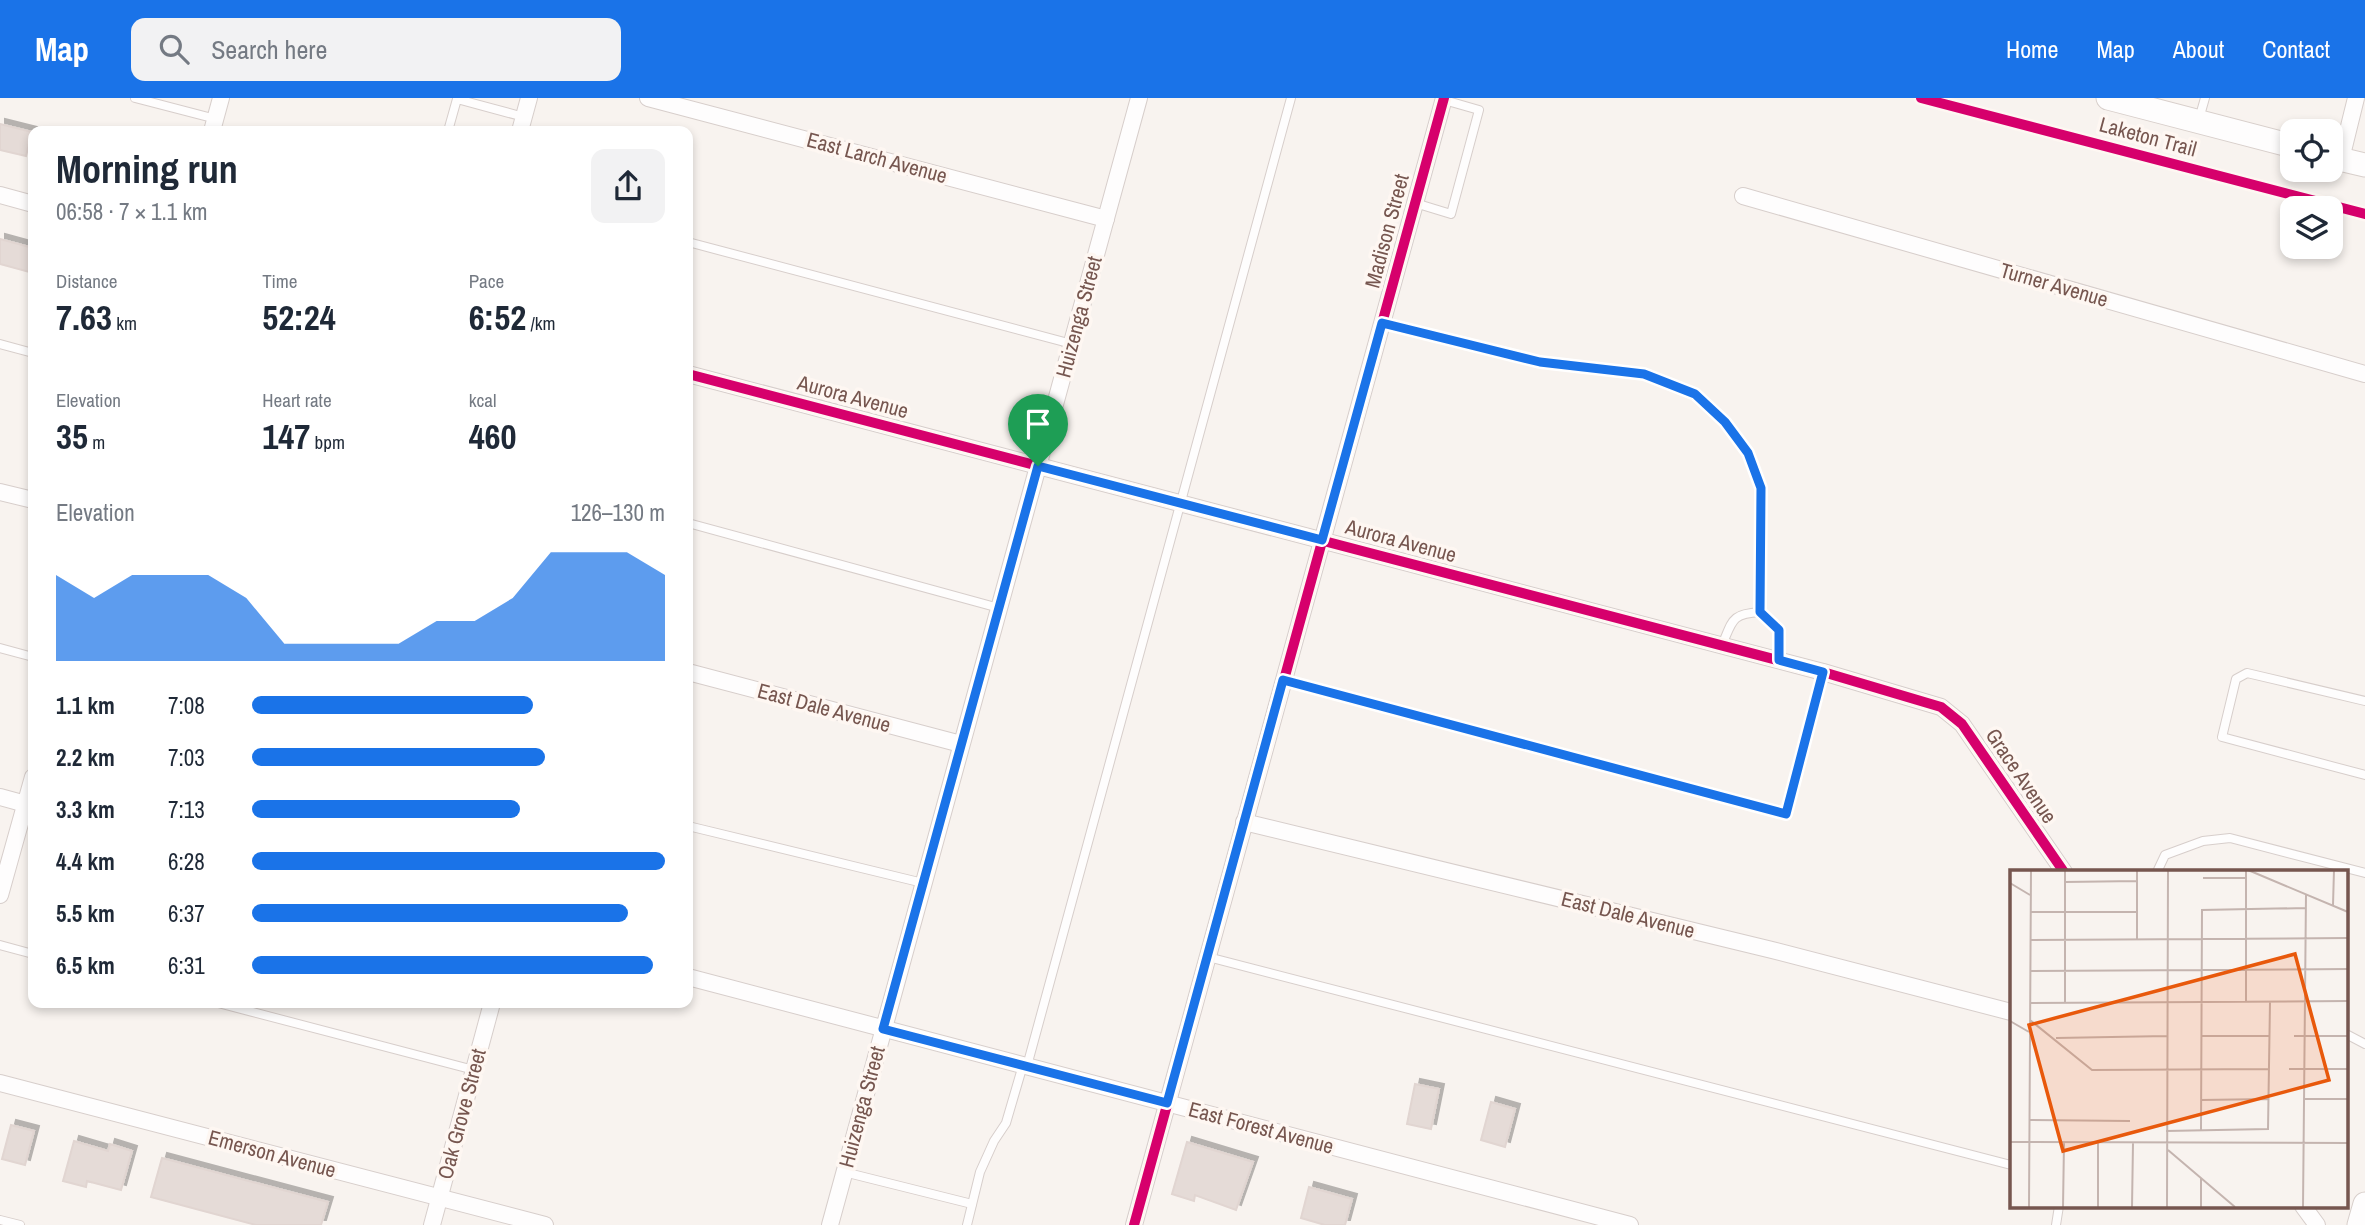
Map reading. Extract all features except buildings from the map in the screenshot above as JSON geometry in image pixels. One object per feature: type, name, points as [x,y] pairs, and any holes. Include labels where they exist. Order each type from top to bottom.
[{"type":"main road","points":[[2108,98],[2280,143]]},
{"type":"main road","points":[[2343,160],[2365,165]]},
{"type":"main road","points":[[2359,1225],[2365,1204]]},
{"type":"street","points":[[214,125],[221,98]]},
{"type":"street","points":[[522,124],[529,98]]},
{"type":"street","name":"East Larch Avenue","points":[[648,98],[1106,219]]},
{"type":"street","name":"Huizenga Street","points":[[830,1225],[1139,98]]},
{"type":"street","points":[[2343,135],[2354,98]]},
{"type":"street","name":"Madison Street","points":[[1134,1225],[1444,99]]},
{"type":"street","points":[[0,195],[28,203]]},
{"type":"street","name":"Turner Avenue","points":[[1742,196],[2365,374]]},
{"type":"street","name":"Aurora Avenue","points":[[693,375],[1779,660],[1941,707]]},
{"type":"street","points":[[0,492],[28,499]]},
{"type":"street","name":"East Dale Avenue","points":[[693,673],[961,744]]},
{"type":"street","name":"Grace Avenue","points":[[1941,707],[1962,724],[2063,870]]},
{"type":"street","points":[[0,797],[28,805]]},
{"type":"street","points":[[0,895],[28,808]]},
{"type":"street","name":"East Dale Avenue","points":[[1244,822],[1772,950],[2010,1012]]},
{"type":"street","name":"East Forest Avenue","points":[[693,978],[1630,1225]]},
{"type":"street","name":"Oak Grove Street","points":[[432,1225],[491,1008]]},
{"type":"street","name":"Emerson Avenue","points":[[0,1083],[545,1225]]},
{"type":"street","points":[[2304,1208],[2317,1225]]},
{"type":"lane","points":[[135,98],[214,125]]},
{"type":"lane","points":[[967,1225],[980,1172],[994,1141],[1006,1123],[1025,1066],[1291,98]]},
{"type":"lane","points":[[2199,121],[2205,98]]},
{"type":"lane","points":[[449,126],[457,99],[522,124]]},
{"type":"lane","points":[[1415,203],[1451,214],[1479,110],[1444,99]]},
{"type":"lane","points":[[693,243],[1072,344]]},
{"type":"lane","points":[[1382,323],[1540,362],[1644,374],[1695,394],[1725,422],[1748,453],[1761,488],[1760,612]]},
{"type":"lane","points":[[0,344],[28,352]]},
{"type":"lane","points":[[693,524],[999,608]]},
{"type":"lane","points":[[1722,645],[1733,620],[1742,613],[1760,612],[1779,630],[1779,660]]},
{"type":"lane","points":[[0,648],[28,656]]},
{"type":"lane","points":[[1283,680],[1786,814],[1823,672]]},
{"type":"lane","points":[[2365,701],[2247,673],[2236,679],[2222,737],[2365,775]]},
{"type":"lane","points":[[693,826],[923,883]]},
{"type":"lane","points":[[2158,870],[2165,855],[2203,841],[2230,838],[2365,873]]},
{"type":"lane","points":[[0,946],[28,953]]},
{"type":"lane","points":[[1207,957],[2010,1165]]},
{"type":"lane","points":[[237,1008],[474,1070]]},
{"type":"lane","points":[[2348,1035],[2365,1044]]},
{"type":"lane","points":[[844,1172],[972,1204]]},
{"type":"lane","points":[[0,1220],[20,1225]]},
{"type":"cycle path","points":[[1134,1225],[1444,98]]},
{"type":"cycle path","name":"Laketon Trail","points":[[1921,98],[2365,214]]},
{"type":"cycle path","points":[[693,375],[1823,672],[1941,707],[1962,724],[2063,870]]},
{"type":"route","points":[[1382,323],[1540,362],[1644,374],[1695,394],[1725,422],[1748,453],[1761,488],[1760,612],[1779,630],[1779,660],[1823,672],[1786,814],[1283,680],[1167,1103],[883,1029],[1038,466],[1322,540],[1382,323]]}]
